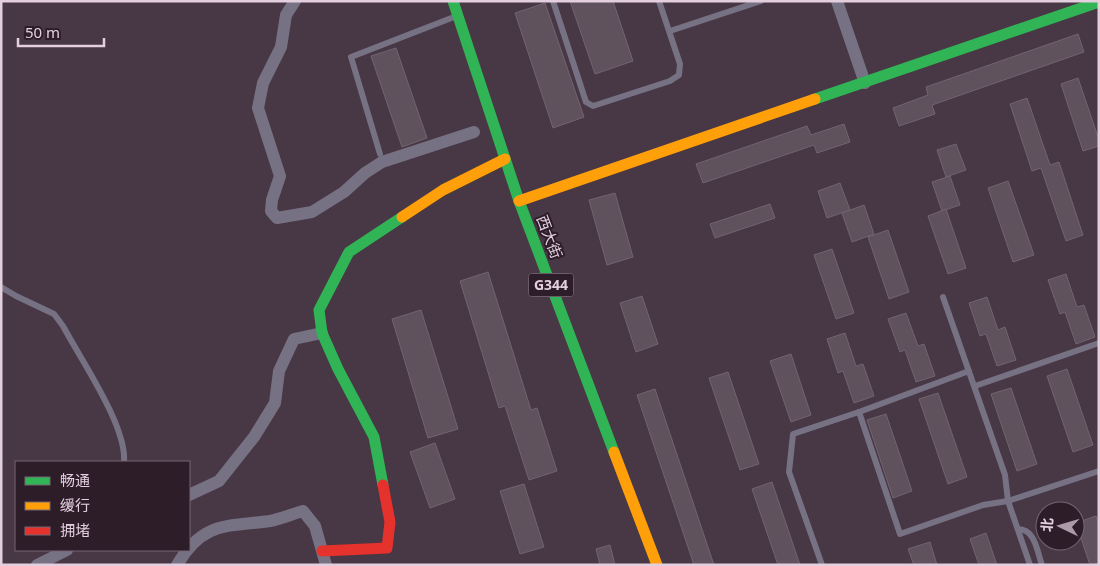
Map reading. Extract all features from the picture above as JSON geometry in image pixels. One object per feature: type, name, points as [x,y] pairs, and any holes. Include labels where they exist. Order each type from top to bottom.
[{"type":"main road","name":"西大街","points":[[453,1],[519,201],[657,565]]},
{"type":"main road","points":[[519,201],[1099,2]]},
{"type":"main road","points":[[322,551],[347,548],[370,550],[387,548],[390,522],[374,437],[338,369],[322,333],[319,310],[349,252],[443,190],[505,159]]},
{"type":"street","points":[[295,1],[286,15],[281,47],[262,83],[258,108],[280,176],[272,200],[271,211],[277,218],[312,212],[344,192],[365,172],[382,162],[474,132]]},
{"type":"street","points":[[837,1],[865,82]]},
{"type":"street","points":[[190,494],[219,480],[254,437],[275,403],[279,372],[294,339],[322,333]]},
{"type":"street","points":[[190,550],[205,532],[224,525],[272,520],[303,511],[316,526],[326,565]]},
{"type":"street","points":[[38,565],[65,551]]},
{"type":"street","points":[[177,565],[189,551]]},
{"type":"lane","points":[[552,1],[586,102],[593,106],[670,81],[679,74],[680,64],[659,1]]},
{"type":"lane","points":[[670,31],[761,1]]},
{"type":"lane","points":[[380,154],[351,57],[458,16]]},
{"type":"lane","points":[[1,287],[54,314],[63,326],[117,425],[125,452],[124,461]]},
{"type":"lane","points":[[943,297],[1005,475],[1008,501],[1030,565]]},
{"type":"lane","points":[[975,386],[1099,343]]},
{"type":"lane","points":[[822,565],[789,472],[792,434],[859,412],[969,371]]},
{"type":"lane","points":[[859,412],[900,534],[983,505],[1008,501],[1099,470]]},
{"type":"lane","points":[[1018,529],[1025,529],[1030,533],[1042,565]]},
{"type":"building","points":[[570,1],[613,1],[633,61],[595,74]]},
{"type":"building","points":[[545,3],[584,117],[553,128],[515,13]]},
{"type":"building","points":[[1078,34],[1084,52],[932,105],[935,114],[899,126],[893,108],[928,95],[926,87]]},
{"type":"building","points":[[396,48],[427,138],[402,147],[371,56]]},
{"type":"building","points":[[1078,78],[1099,140],[1099,146],[1083,151],[1061,84]]},
{"type":"building","points":[[1027,98],[1050,165],[1059,162],[1083,235],[1066,241],[1041,168],[1032,171],[1010,104]]},
{"type":"building","points":[[844,124],[850,142],[817,153],[814,145],[703,183],[696,164],[807,126],[811,135]]},
{"type":"building","points":[[956,144],[966,170],[946,177],[937,150]]},
{"type":"building","points":[[950,176],[960,205],[942,211],[932,182]]},
{"type":"building","points":[[1008,181],[1034,255],[1013,262],[988,188]]},
{"type":"building","points":[[840,183],[850,210],[827,218],[818,191]]},
{"type":"building","points":[[615,193],[633,257],[607,265],[589,200]]},
{"type":"building","points":[[770,204],[775,218],[715,238],[710,224]]},
{"type":"building","points":[[864,205],[874,234],[852,242],[842,213]]},
{"type":"building","points":[[946,209],[966,268],[948,274],[928,216]]},
{"type":"building","points":[[888,230],[909,292],[889,299],[868,237]]},
{"type":"building","points":[[832,249],[854,313],[836,319],[814,255]]},
{"type":"building","points":[[488,272],[531,410],[537,408],[557,471],[529,480],[505,406],[499,408],[460,281]]},
{"type":"building","points":[[1066,274],[1077,307],[1084,305],[1095,337],[1076,344],[1065,312],[1060,314],[1048,280]]},
{"type":"building","points":[[642,296],[658,344],[636,352],[620,303]]},
{"type":"building","points":[[987,297],[998,330],[1005,327],[1016,360],[997,366],[986,334],[980,336],[969,303]]},
{"type":"building","points":[[421,310],[458,429],[428,438],[392,319]]},
{"type":"building","points":[[906,313],[918,346],[924,344],[935,376],[916,382],[905,350],[900,352],[888,319]]},
{"type":"building","points":[[845,333],[856,366],[863,364],[874,396],[854,403],[843,371],[838,373],[827,339]]},
{"type":"building","points":[[791,354],[811,415],[791,422],[770,361]]},
{"type":"building","points":[[1067,369],[1093,445],[1073,452],[1047,376]]},
{"type":"building","points":[[728,372],[759,464],[740,470],[709,378]]},
{"type":"building","points":[[1011,388],[1037,464],[1017,471],[991,394]]},
{"type":"building","points":[[655,389],[714,565],[694,565],[637,395]]},
{"type":"building","points":[[938,393],[967,477],[948,484],[919,399]]},
{"type":"building","points":[[886,414],[912,491],[893,498],[867,420]]},
{"type":"building","points":[[435,443],[455,499],[430,508],[410,452]]},
{"type":"building","points":[[772,482],[800,565],[778,565],[752,489]]},
{"type":"building","points":[[524,484],[544,547],[520,554],[500,491]]},
{"type":"building","points":[[1096,516],[1099,524],[1099,563],[1090,565],[1085,550],[1085,520]]},
{"type":"building","points":[[986,533],[997,565],[979,565],[970,539]]},
{"type":"building","points":[[930,542],[937,565],[914,565],[908,549]]},
{"type":"building","points":[[610,545],[615,565],[600,565],[596,549]]},
{"type":"traffic: fast","points":[[453,1],[519,201],[614,452]]},
{"type":"traffic: fast","points":[[815,99],[1099,2]]},
{"type":"traffic: fast","points":[[383,485],[374,437],[338,369],[322,333],[319,310],[349,252],[402,217]]},
{"type":"traffic: slow","points":[[519,201],[815,99]]},
{"type":"traffic: slow","points":[[402,217],[443,190],[505,159]]},
{"type":"traffic: slow","points":[[614,452],[657,565]]},
{"type":"traffic: jam","points":[[322,551],[387,548],[390,522],[383,485]]}]
